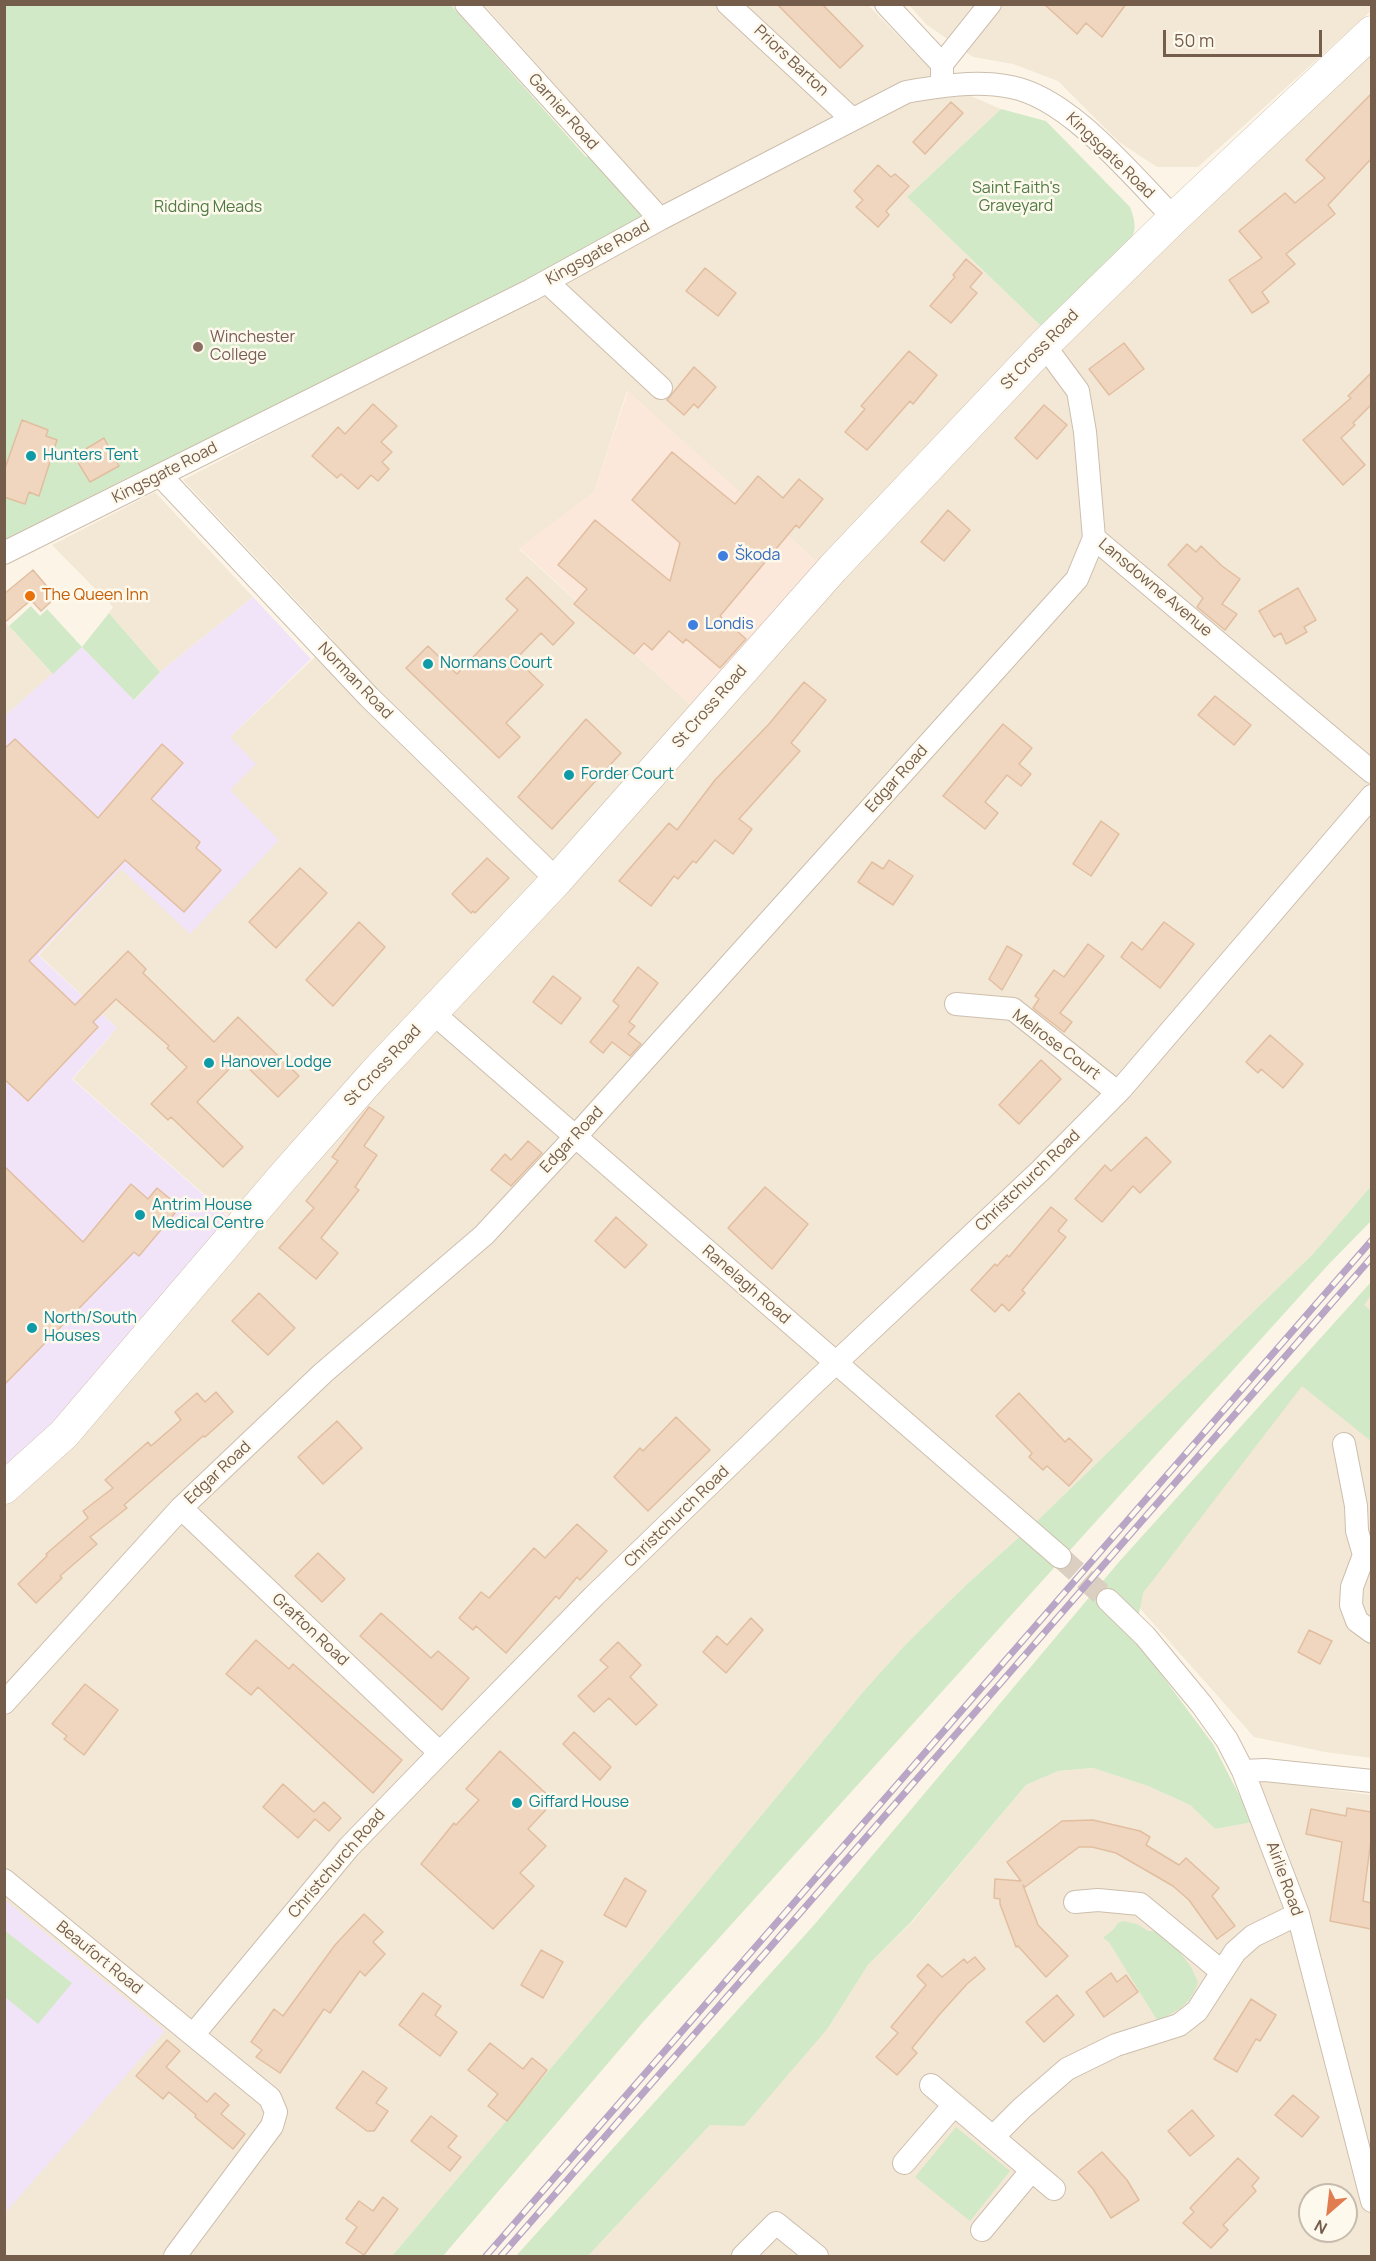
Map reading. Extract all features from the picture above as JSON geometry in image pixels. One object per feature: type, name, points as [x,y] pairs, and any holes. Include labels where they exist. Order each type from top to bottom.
[{"type":"main road","name":"St Cross Road","points":[[4,1488],[64,1434],[239,1227],[374,1074],[557,880],[833,568],[1044,345],[1174,218],[1369,40]]},
{"type":"street","name":"Garnier Road","points":[[466,4],[660,219]]},
{"type":"street","name":"Priors Barton","points":[[728,4],[852,119]]},
{"type":"street","points":[[886,4],[942,75],[990,4]]},
{"type":"street","name":"Kingsgate Road","points":[[4,554],[547,282],[660,219],[942,75],[984,84],[1013,87],[1072,116],[1174,218]]},
{"type":"street","points":[[547,282],[662,388]]},
{"type":"street","name":"Lansdowne Avenue","points":[[1044,345],[1078,391],[1086,442],[1094,538],[1371,772]]},
{"type":"street","name":"Norman Road","points":[[160,475],[369,697],[557,880]]},
{"type":"street","name":"Edgar Road","points":[[4,1703],[181,1508],[323,1373],[484,1235],[576,1136],[1077,579],[1094,538]]},
{"type":"street","name":"Christchurch Road","points":[[193,2035],[349,1847],[440,1753],[594,1596],[1040,1171],[1117,1092],[1371,796]]},
{"type":"street","name":"Melrose Court","points":[[956,1004],[1013,1009],[1117,1092]]},
{"type":"street","name":"Ranelagh Road","points":[[433,1013],[1060,1557]]},
{"type":"street","points":[[1344,1444],[1364,1555],[1352,1587],[1351,1605],[1357,1621],[1371,1632]]},
{"type":"street","name":"Grafton Road","points":[[181,1508],[440,1753]]},
{"type":"street","name":"Airlie Road","points":[[1108,1600],[1145,1636],[1202,1705],[1227,1740],[1243,1771],[1298,1914],[1371,2201]]},
{"type":"street","points":[[1243,1771],[1265,1770],[1371,1781]]},
{"type":"street","name":"Beaufort Road","points":[[4,1880],[193,2035]]},
{"type":"street","points":[[1075,1902],[1098,1900],[1140,1904],[1221,1971]]},
{"type":"street","points":[[993,2138],[1022,2108],[1067,2069],[1116,2045],[1179,2025],[1197,2011],[1235,1952],[1253,1936],[1298,1914]]},
{"type":"street","points":[[175,2256],[272,2126],[276,2112],[270,2098],[193,2035]]},
{"type":"street","points":[[931,2085],[1054,2189]]},
{"type":"street","points":[[903,2163],[954,2104]]},
{"type":"street","points":[[982,2230],[1032,2170]]},
{"type":"street","points":[[743,2256],[776,2223],[817,2256]]},
{"type":"shaded area","points":[[1371,4],[1372,10],[1198,167],[1157,167],[1119,142],[1058,81],[1013,64],[973,57],[927,25],[909,5]]},
{"type":"shaded area","points":[[484,5],[868,5],[930,68],[955,89],[1001,109],[907,197],[1042,327],[818,563],[627,391],[594,492],[519,549],[692,706],[537,884],[231,1218],[73,1079],[117,1028],[39,955],[121,868],[230,790],[230,737],[333,640],[183,480],[678,222]]},
{"type":"shaded area","points":[[1371,50],[1371,1186],[1313,1254],[906,1644],[863,1692],[648,1953],[392,2256],[5,2256],[4,1505],[75,1442],[252,1234],[431,1032],[1031,374]]},
{"type":"shaded area","points":[[628,391],[818,563],[692,706],[519,548],[594,492]]},
{"type":"shaded area","points":[[155,492],[253,597],[160,672],[109,613],[113,607],[52,545]]},
{"type":"shaded area","points":[[253,597],[311,659],[230,737],[256,764],[230,790],[279,840],[190,934],[121,869],[38,955],[117,1028],[72,1079],[231,1219],[58,1423],[5,1472],[5,716],[82,647],[135,700],[160,672]]},
{"type":"shaded area","points":[[4,621],[53,674],[5,716],[4,716]]},
{"type":"shaded area","points":[[1371,1287],[1371,1758],[1325,1752],[1254,1737],[1121,1587]]},
{"type":"shaded area","points":[[1093,1768],[1148,1786],[1190,1805],[1215,1829],[1274,1818],[1256,1779],[1371,1795],[1371,2256],[588,2256],[710,2125],[828,2028],[868,1965],[912,1922],[1026,1785],[1058,1771]]},
{"type":"shaded area","points":[[5,1900],[165,2031],[5,2213]]},
{"type":"green space","name":"Ridding Meads","points":[[5,5],[451,5],[586,157],[589,156],[645,219],[139,476],[137,473],[5,540]]},
{"type":"green space","name":"Saint Faith's Graveyard","points":[[1001,109],[1046,121],[1130,207],[1134,219],[1132,237],[1042,327],[907,197]]},
{"type":"green space","points":[[31,606],[40,616],[47,609],[82,647],[53,674],[9,626]]},
{"type":"green space","points":[[109,613],[160,672],[134,700],[82,647]]},
{"type":"green space","points":[[1371,1186],[1371,1221],[1328,1265],[644,2021],[443,2256],[392,2256],[648,1953],[863,1692],[906,1644],[1313,1254]]},
{"type":"green space","points":[[1371,1282],[1371,1295],[1364,1305],[1371,1311],[1371,1441],[1302,1386],[1143,1593],[1134,1638],[1213,1744],[1253,1822],[1215,1829],[1190,1805],[1148,1786],[1093,1768],[1058,1771],[1026,1785],[911,1922],[868,1965],[828,2028],[744,2126],[710,2125],[588,2256],[516,2256],[814,1925],[1118,1563]]},
{"type":"green space","points":[[1123,1921],[1137,1924],[1148,1931],[1161,1932],[1191,1967],[1198,1982],[1192,1996],[1182,2006],[1157,2020],[1109,1942],[1103,1938]]},
{"type":"green space","points":[[4,1930],[72,1983],[38,2024],[5,1997]]},
{"type":"green space","points":[[956,2127],[1010,2171],[970,2221],[915,2177]]},
{"type":"building","points":[[777,4],[822,4],[863,46],[840,68]]},
{"type":"building","points":[[1044,4],[1126,4],[1102,37],[1086,23],[1077,34]]},
{"type":"building","points":[[1371,94],[1371,159],[1328,205],[1335,214],[1286,254],[1295,264],[1262,292],[1269,302],[1252,313],[1229,280],[1262,258],[1239,231],[1285,193],[1295,203],[1325,178],[1306,160]]},
{"type":"building","points":[[951,102],[963,113],[925,154],[913,142]]},
{"type":"building","points":[[878,165],[891,177],[895,174],[909,186],[886,211],[889,215],[878,227],[856,207],[863,200],[854,191]]},
{"type":"building","points":[[966,259],[982,273],[970,287],[977,293],[951,323],[930,306],[955,277],[953,275]]},
{"type":"building","points":[[705,268],[736,293],[718,316],[686,291]]},
{"type":"building","points":[[1124,343],[1144,369],[1109,395],[1089,369]]},
{"type":"building","points":[[909,351],[937,375],[913,404],[910,401],[867,450],[845,432],[865,409],[861,406]]},
{"type":"building","points":[[694,367],[716,387],[698,408],[694,404],[684,415],[667,400]]},
{"type":"building","points":[[1371,373],[1371,405],[1341,438],[1365,465],[1343,485],[1303,440],[1351,398],[1348,396]]},
{"type":"building","points":[[373,404],[397,426],[381,442],[392,452],[382,462],[389,469],[378,481],[371,475],[358,489],[341,474],[337,478],[312,456],[338,427],[345,434]]},
{"type":"building","points":[[1044,405],[1067,425],[1037,459],[1015,438]]},
{"type":"building","name":"Hunters Tent","points":[[22,420],[48,430],[46,436],[57,440],[39,496],[29,492],[25,504],[4,497],[4,471]]},
{"type":"building","points":[[104,438],[119,466],[90,482],[74,456]]},
{"type":"building","name":"Škoda","points":[[672,452],[735,504],[758,476],[783,498],[799,479],[823,499],[799,528],[796,525],[720,616],[746,639],[720,668],[686,639],[683,643],[669,631],[652,650],[644,643],[634,654],[574,604],[587,589],[558,565],[595,520],[670,581],[680,543],[632,500]]},
{"type":"building","points":[[948,510],[970,530],[944,561],[921,542]]},
{"type":"building","points":[[1187,544],[1196,552],[1201,546],[1240,579],[1222,604],[1237,614],[1225,630],[1197,607],[1203,598],[1168,565]]},
{"type":"building","name":"The Queen Inn","points":[[33,570],[56,597],[41,611],[31,600],[4,623],[4,594]]},
{"type":"building","name":"Normans Court","points":[[527,577],[574,623],[553,645],[541,633],[516,659],[543,685],[506,723],[520,737],[499,758],[406,668],[428,646],[457,674],[518,610],[506,599]]},
{"type":"building","points":[[1298,588],[1316,620],[1304,627],[1307,632],[1286,644],[1281,633],[1274,637],[1259,611]]},
{"type":"building","points":[[804,682],[826,700],[791,743],[800,751],[739,819],[752,829],[733,854],[715,840],[696,863],[693,861],[678,879],[674,876],[651,906],[619,881],[669,823],[677,830],[715,780],[769,724]]},
{"type":"building","points":[[1215,696],[1251,725],[1234,745],[1198,715]]},
{"type":"building","name":"Forder Court","points":[[586,719],[621,753],[552,829],[518,797]]},
{"type":"building","points":[[1003,724],[1032,748],[1019,764],[1031,774],[1021,786],[1007,775],[985,802],[998,813],[985,829],[943,796]]},
{"type":"building","points":[[15,739],[98,818],[162,744],[183,763],[151,799],[200,842],[196,848],[221,870],[184,912],[125,860],[29,961],[75,1005],[128,951],[146,969],[143,973],[214,1042],[238,1017],[299,1076],[278,1097],[239,1059],[197,1102],[243,1147],[223,1167],[171,1117],[168,1120],[151,1104],[187,1067],[167,1048],[169,1046],[116,999],[93,1022],[98,1027],[28,1101],[4,1079],[4,749]]},
{"type":"building","points":[[1101,821],[1119,834],[1091,876],[1073,864]]},
{"type":"building","points":[[487,858],[509,878],[475,913],[473,911],[471,913],[452,894]]},
{"type":"building","points":[[889,860],[913,876],[893,905],[858,882],[872,862],[883,869]]},
{"type":"building","points":[[300,868],[327,893],[276,948],[249,922]]},
{"type":"building","points":[[359,922],[385,947],[333,1006],[306,980]]},
{"type":"building","points":[[1164,922],[1194,944],[1160,988],[1121,957],[1132,942],[1142,950]]},
{"type":"building","points":[[1088,944],[1104,956],[1060,1013],[1072,1022],[1064,1032],[1033,1008],[1039,999],[1035,996],[1054,970],[1064,977]]},
{"type":"building","points":[[1007,946],[1022,955],[1002,990],[989,979]]},
{"type":"building","points":[[638,967],[658,983],[629,1022],[635,1026],[628,1034],[641,1044],[630,1056],[612,1042],[603,1053],[590,1042],[619,1006],[613,1001]]},
{"type":"building","points":[[553,976],[581,998],[561,1024],[533,1002]]},
{"type":"building","points":[[1270,1035],[1303,1064],[1283,1088],[1261,1069],[1258,1073],[1246,1062]]},
{"type":"building","points":[[1041,1060],[1061,1079],[1019,1124],[999,1105]]},
{"type":"building","points":[[369,1107],[384,1117],[364,1146],[377,1155],[355,1187],[359,1190],[321,1238],[338,1253],[316,1279],[279,1248],[314,1208],[306,1201],[338,1161],[332,1157]]},
{"type":"building","points":[[1146,1137],[1171,1162],[1140,1193],[1133,1186],[1102,1222],[1075,1199],[1105,1165],[1111,1171]]},
{"type":"building","points":[[528,1141],[542,1153],[511,1186],[491,1170],[505,1154],[511,1160]]},
{"type":"building","name":"North/South Houses","points":[[4,1166],[83,1242],[131,1184],[148,1199],[157,1188],[180,1207],[139,1256],[134,1252],[4,1385]]},
{"type":"building","points":[[765,1187],[808,1224],[772,1269],[728,1228]]},
{"type":"building","points":[[1051,1207],[1067,1220],[1058,1231],[1066,1237],[1022,1290],[1025,1293],[1009,1311],[1002,1304],[995,1312],[971,1290],[995,1264],[997,1266],[1007,1255],[1009,1257]]},
{"type":"building","points":[[616,1217],[647,1245],[625,1268],[595,1241]]},
{"type":"building","points":[[259,1293],[295,1328],[268,1355],[232,1321]]},
{"type":"building","points":[[216,1392],[233,1412],[124,1505],[127,1508],[90,1537],[97,1544],[60,1576],[62,1578],[36,1603],[18,1584],[47,1556],[46,1554],[88,1518],[83,1511],[113,1488],[105,1480],[148,1442],[151,1446],[181,1420],[175,1412],[197,1393],[205,1402]]},
{"type":"building","points":[[1019,1393],[1065,1442],[1069,1438],[1092,1460],[1069,1486],[1047,1466],[1043,1470],[1029,1457],[1032,1453],[996,1416]]},
{"type":"building","points":[[676,1417],[710,1450],[648,1511],[614,1477],[640,1448],[643,1451]]},
{"type":"building","points":[[337,1421],[362,1448],[323,1484],[298,1457]]},
{"type":"building","points":[[577,1524],[607,1551],[580,1580],[577,1577],[559,1599],[556,1596],[506,1653],[476,1626],[473,1630],[459,1618],[481,1592],[489,1598],[534,1548],[545,1558]]},
{"type":"building","points":[[318,1553],[345,1579],[322,1602],[295,1576]]},
{"type":"building","points":[[381,1613],[431,1658],[438,1651],[469,1678],[442,1710],[360,1636]]},
{"type":"building","points":[[751,1618],[763,1630],[726,1673],[703,1652],[717,1636],[727,1645]]},
{"type":"building","points":[[1309,1630],[1332,1641],[1320,1664],[1298,1652]]},
{"type":"building","points":[[256,1640],[289,1669],[293,1664],[402,1760],[373,1793],[258,1687],[251,1695],[226,1674]]},
{"type":"building","points":[[618,1642],[641,1665],[630,1677],[657,1705],[636,1725],[609,1698],[594,1712],[578,1696],[608,1667],[600,1660]]},
{"type":"building","points":[[85,1684],[118,1710],[84,1755],[64,1739],[67,1736],[52,1724]]},
{"type":"building","points":[[574,1732],[611,1767],[600,1780],[563,1744]]},
{"type":"building","points":[[500,1751],[554,1801],[528,1829],[546,1846],[520,1873],[534,1886],[493,1929],[421,1864],[454,1823],[456,1825],[479,1800],[466,1789]]},
{"type":"building","points":[[283,1784],[314,1812],[324,1802],[341,1818],[329,1831],[315,1819],[298,1838],[263,1807]]},
{"type":"building","points":[[1347,1808],[1371,1812],[1371,1840],[1363,1901],[1371,1903],[1371,1929],[1330,1921],[1342,1842],[1306,1834],[1311,1809],[1346,1816]]},
{"type":"building","points":[[1093,1820],[1140,1831],[1150,1837],[1146,1845],[1179,1865],[1186,1858],[1219,1888],[1212,1896],[1235,1926],[1217,1939],[1189,1900],[1173,1886],[1116,1853],[1092,1847],[1079,1847],[1025,1887],[1023,1885],[1038,1925],[1068,1956],[1046,1977],[1018,1946],[1016,1947],[1000,1899],[994,1898],[995,1879],[1021,1881],[1007,1862],[1062,1821]]},
{"type":"building","points":[[625,1878],[646,1891],[626,1927],[604,1915]]},
{"type":"building","points":[[364,1914],[383,1932],[373,1942],[385,1954],[365,1976],[360,1971],[330,2013],[324,2009],[280,2073],[256,2057],[262,2050],[251,2042],[274,2009],[283,2016],[335,1945]]},
{"type":"building","points":[[541,1950],[563,1962],[543,1998],[521,1985]]},
{"type":"building","points":[[975,1957],[985,1969],[967,1984],[939,2015],[912,2048],[917,2053],[897,2075],[876,2057],[898,2033],[891,2027],[926,1985],[917,1976],[928,1964],[942,1977],[964,1959],[967,1963]]},
{"type":"building","points":[[1111,1973],[1117,1982],[1126,1975],[1138,1992],[1104,2017],[1086,1992]]},
{"type":"building","points":[[423,1993],[441,2006],[435,2015],[457,2032],[440,2056],[399,2025]]},
{"type":"building","points":[[1057,1995],[1074,2015],[1044,2042],[1026,2022]]},
{"type":"building","points":[[1251,1999],[1276,2015],[1260,2041],[1256,2039],[1237,2072],[1214,2059]]},
{"type":"building","points":[[167,2040],[180,2051],[166,2067],[207,2102],[215,2093],[229,2105],[221,2114],[245,2134],[233,2149],[169,2092],[163,2099],[136,2076]]},
{"type":"building","points":[[490,2043],[523,2069],[532,2058],[547,2070],[507,2121],[488,2106],[498,2094],[468,2070]]},
{"type":"building","points":[[363,2071],[387,2088],[376,2103],[388,2111],[374,2131],[367,2131],[336,2108]]},
{"type":"building","points":[[1293,2095],[1319,2117],[1302,2137],[1275,2115]]},
{"type":"building","points":[[1192,2110],[1214,2136],[1190,2156],[1168,2131]]},
{"type":"building","points":[[431,2116],[457,2136],[448,2147],[461,2157],[450,2171],[411,2141]]},
{"type":"building","points":[[1102,2152],[1127,2180],[1139,2200],[1111,2218],[1093,2189],[1078,2172]]},
{"type":"building","points":[[1238,2158],[1259,2178],[1252,2186],[1256,2191],[1223,2225],[1228,2230],[1211,2248],[1183,2223],[1194,2212],[1190,2208]]},
{"type":"building","points":[[383,2197],[398,2209],[364,2255],[346,2243],[357,2227],[346,2219],[359,2201],[373,2211]]},
{"type":"tunnel","points":[[1060,1557],[1108,1600]]},
{"type":"railway","points":[[486,2256],[1372,1240]]},
{"type":"railway","points":[[501,2256],[1372,1257]]},
{"type":"place","name":"Winchester College","points":[[198,347]]},
{"type":"place","name":"Hunters Tent","points":[[31,456]]},
{"type":"place","name":"Škoda","points":[[723,556]]},
{"type":"place","name":"The Queen Inn","points":[[30,596]]},
{"type":"place","name":"Londis","points":[[693,625]]},
{"type":"place","name":"Normans Court","points":[[428,664]]},
{"type":"place","name":"Forder Court","points":[[569,775]]},
{"type":"place","name":"Hanover Lodge","points":[[209,1063]]},
{"type":"place","name":"Antrim House Medical Centre","points":[[140,1215]]},
{"type":"place","name":"North/South Houses","points":[[32,1328]]},
{"type":"place","name":"Giffard House","points":[[517,1803]]}]
